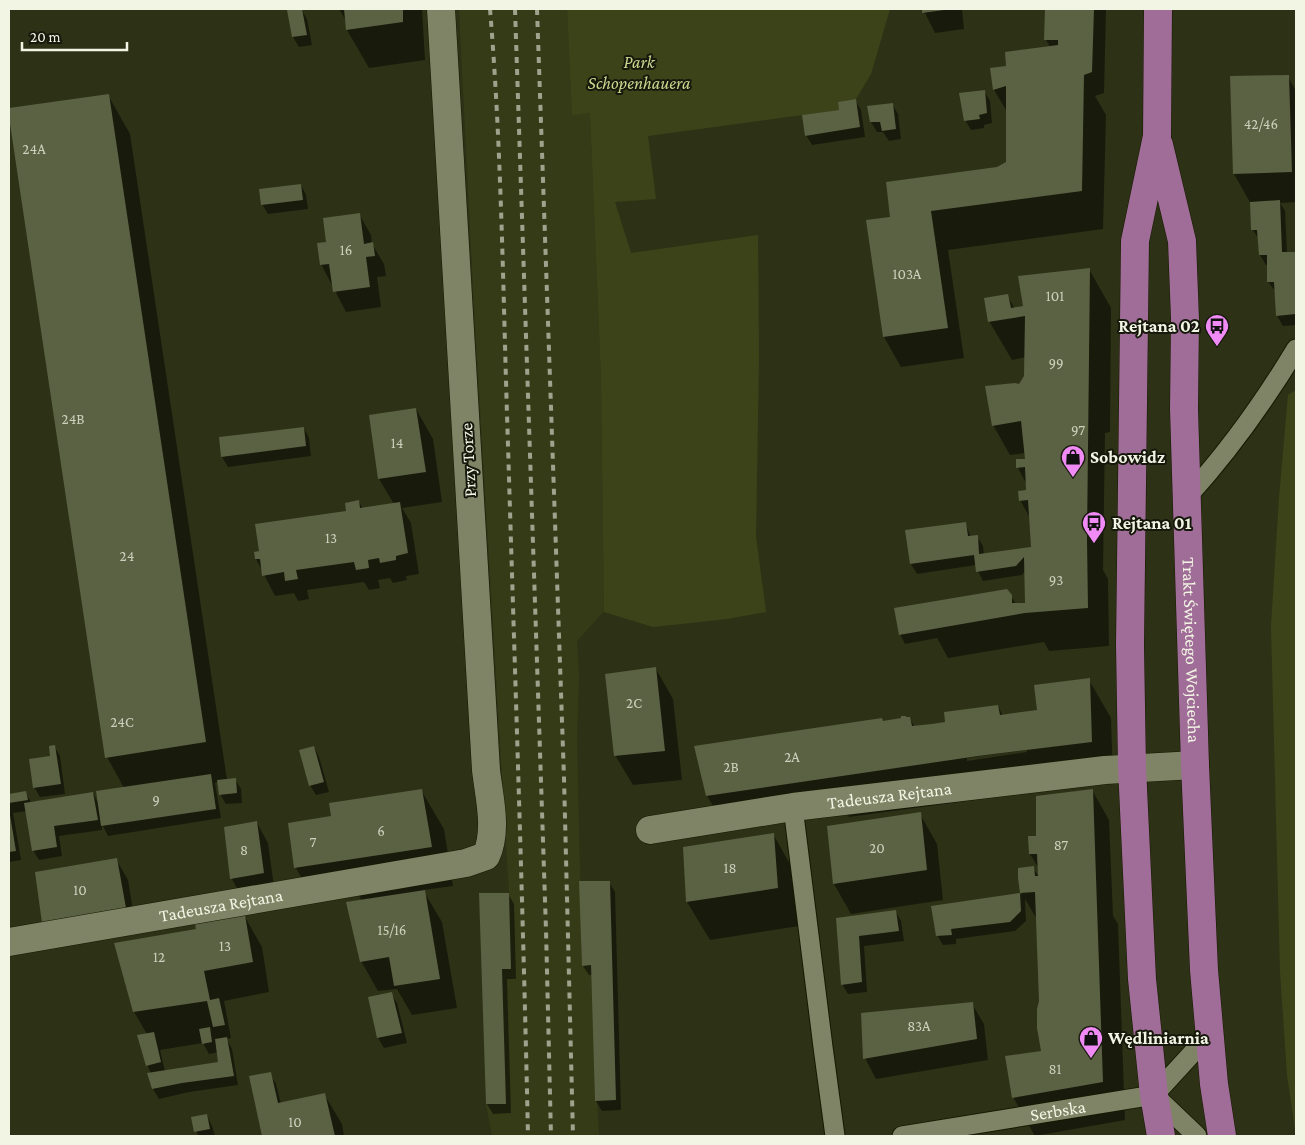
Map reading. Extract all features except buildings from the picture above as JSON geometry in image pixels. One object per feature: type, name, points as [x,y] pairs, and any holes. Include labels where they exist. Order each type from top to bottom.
[{"type":"main road","name":"Trakt Świętego Wojciecha","points":[[1158,9],[1157,136],[1135,241],[1130,547],[1132,767],[1142,979],[1154,1094],[1162,1136]]},
{"type":"main road","name":"Trakt Świętego Wojciecha","points":[[1157,136],[1182,241],[1185,319],[1184,409],[1195,765],[1204,970],[1214,1084],[1222,1136]]},
{"type":"street","name":"Przy Torze","points":[[434,870],[466,863],[486,856],[492,834],[440,9]]},
{"type":"street","name":"Tadeusza Rejtana","points":[[650,830],[793,807],[1132,767],[1195,765]]},
{"type":"street","name":"Tadeusza Rejtana","points":[[9,942],[434,870]]},
{"type":"lane","points":[[1188,496],[1211,471],[1256,412],[1296,349]]},
{"type":"lane","points":[[793,807],[822,1047],[835,1136]]},
{"type":"lane","points":[[1197,1136],[1154,1094],[1210,1035]]},
{"type":"lane","name":"Serbska","points":[[902,1136],[1154,1094]]},
{"type":"shaded area","points":[[459,9],[567,9],[572,114],[590,113],[601,379],[604,611],[577,641],[579,676],[577,739],[582,965],[591,965],[595,1101],[597,1101],[599,1136],[492,1136],[486,1104],[505,1104],[502,969],[511,968],[509,893],[474,306]]},
{"type":"green space","name":"Park Schopenhauera","points":[[567,9],[890,9],[871,74],[856,99],[838,102],[839,110],[648,136],[656,199],[615,202],[631,253],[758,235],[759,357],[756,537],[766,612],[727,619],[653,627],[604,612],[601,379],[590,113],[572,115]]},
{"type":"green space","points":[[1296,390],[1296,1136],[1287,1075],[1280,971],[1271,626],[1288,395]]},
{"type":"railway","points":[[490,9],[502,227],[528,1136]]},
{"type":"railway","points":[[515,9],[546,930],[551,1136]]},
{"type":"railway","points":[[537,9],[564,778],[573,1136]]},
{"type":"place","name":"Rejtana 02","points":[[1217,347]]},
{"type":"place","name":"Sobowidz","points":[[1073,478]]},
{"type":"place","name":"Rejtana 01","points":[[1094,544]]},
{"type":"place","name":"Wędliniarnia","points":[[1091,1059]]}]
